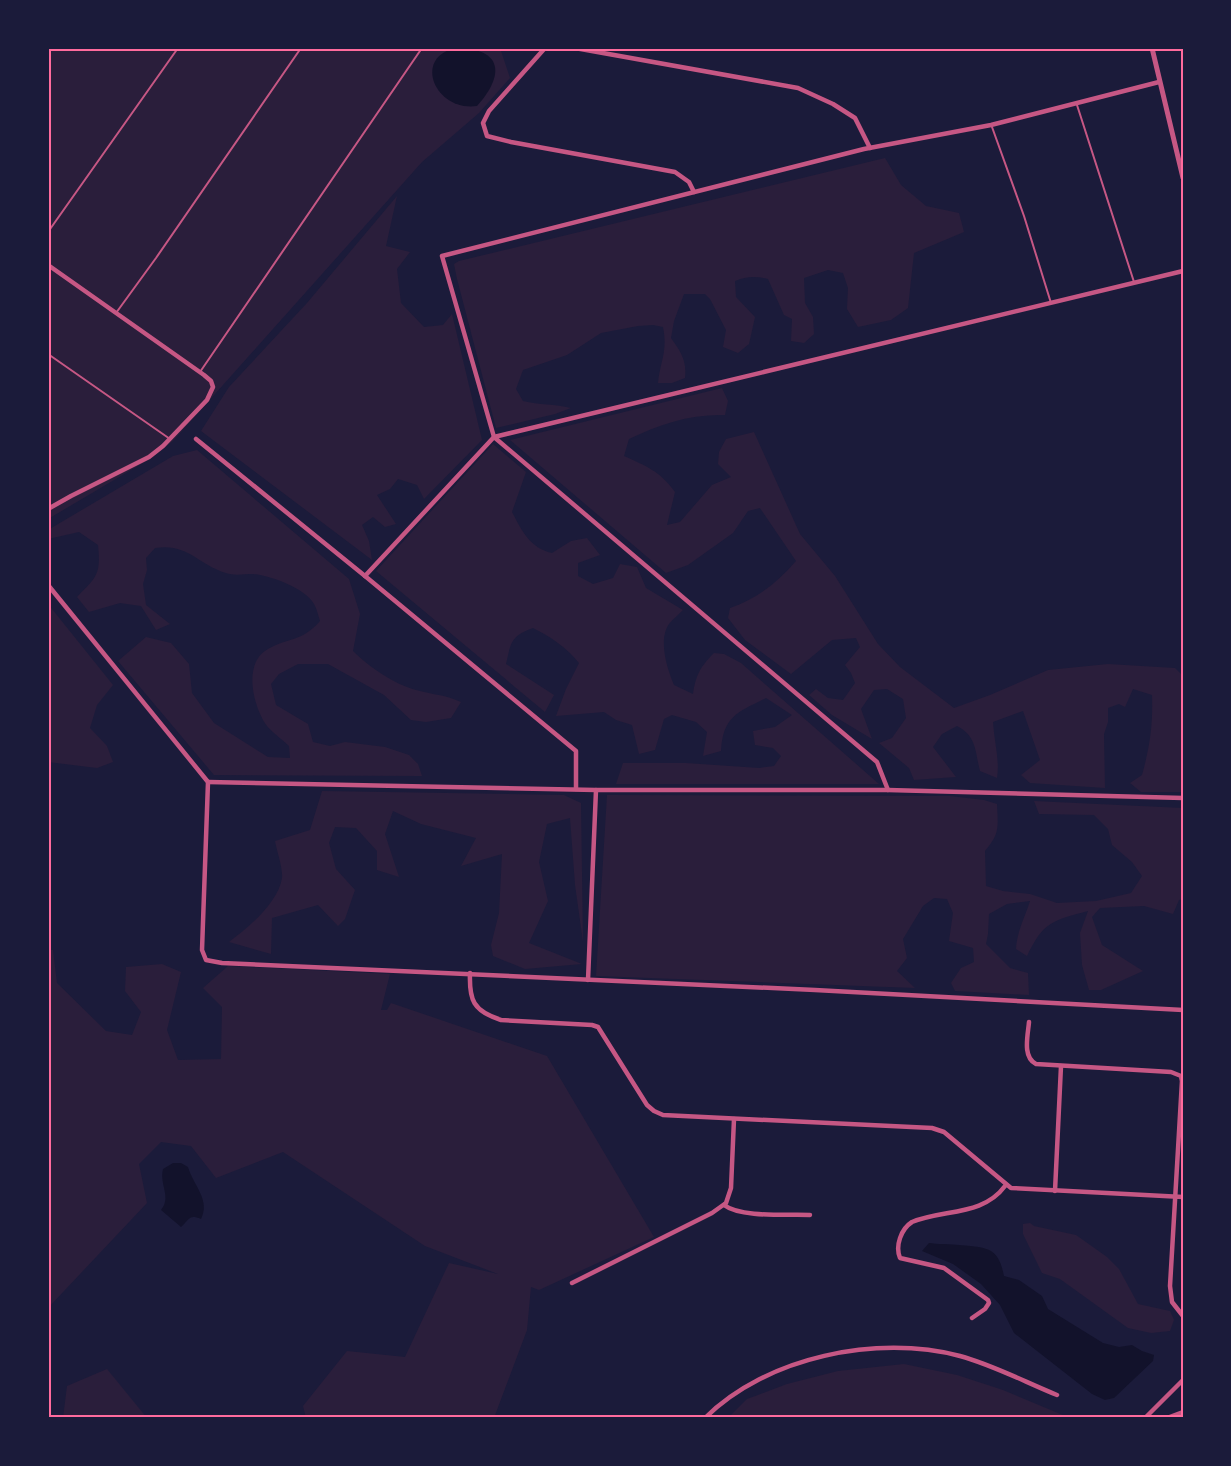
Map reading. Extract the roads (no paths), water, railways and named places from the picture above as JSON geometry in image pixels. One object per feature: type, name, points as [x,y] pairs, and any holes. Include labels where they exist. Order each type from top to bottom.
[{"type":"street","points":[[545,48],[489,111],[483,123],[487,136],[675,172],[689,182],[694,192]]},
{"type":"street","points":[[575,48],[798,88],[851,115],[862,129],[870,147]]},
{"type":"street","points":[[1152,48],[1183,178]]},
{"type":"street","points":[[888,790],[877,762],[494,437],[442,256],[870,147],[992,125],[1159,82]]},
{"type":"street","points":[[48,265],[200,372],[213,384],[207,400],[170,439],[149,457],[48,509]]},
{"type":"street","points":[[365,576],[494,437],[1183,271]]},
{"type":"street","points":[[196,439],[576,751],[576,789]]},
{"type":"street","points":[[48,585],[208,782],[202,950],[206,960],[222,963],[470,973],[1183,1010]]},
{"type":"street","points":[[208,782],[596,790],[888,790],[1183,798]]},
{"type":"street","points":[[588,980],[596,790]]},
{"type":"street","points":[[470,973],[470,994],[480,1010],[490,1017],[501,1020],[592,1025],[598,1028],[647,1105],[654,1112],[663,1115],[938,1129],[1005,1186],[1011,1188],[1183,1197]]},
{"type":"street","points":[[1029,1022],[1027,1050],[1029,1059],[1036,1064],[1171,1072],[1181,1076],[1170,1295],[1183,1316]]},
{"type":"street","points":[[1055,1191],[1061,1066]]},
{"type":"street","points":[[572,1283],[724,1205],[731,1188],[734,1119]]},
{"type":"street","points":[[972,1318],[985,1309],[988,1300],[944,1268],[900,1258],[898,1255],[900,1241],[904,1229],[912,1222],[979,1207],[993,1200],[1005,1186]]},
{"type":"street","points":[[724,1205],[742,1212],[810,1215]]},
{"type":"street","points":[[705,1418],[735,1392],[784,1369],[811,1359],[872,1349],[908,1349],[961,1356],[1057,1395]]},
{"type":"street","points":[[1146,1418],[1183,1380]]},
{"type":"street","points":[[1167,1418],[1183,1413]]},
{"type":"lane","points":[[48,53],[51,48]]},
{"type":"lane","points":[[48,232],[178,48]]},
{"type":"lane","points":[[116,313],[301,48]]},
{"type":"lane","points":[[200,372],[422,48]]},
{"type":"lane","points":[[1077,104],[1134,282]]},
{"type":"lane","points":[[992,125],[1051,303]]},
{"type":"lane","points":[[48,354],[170,439]]}]
